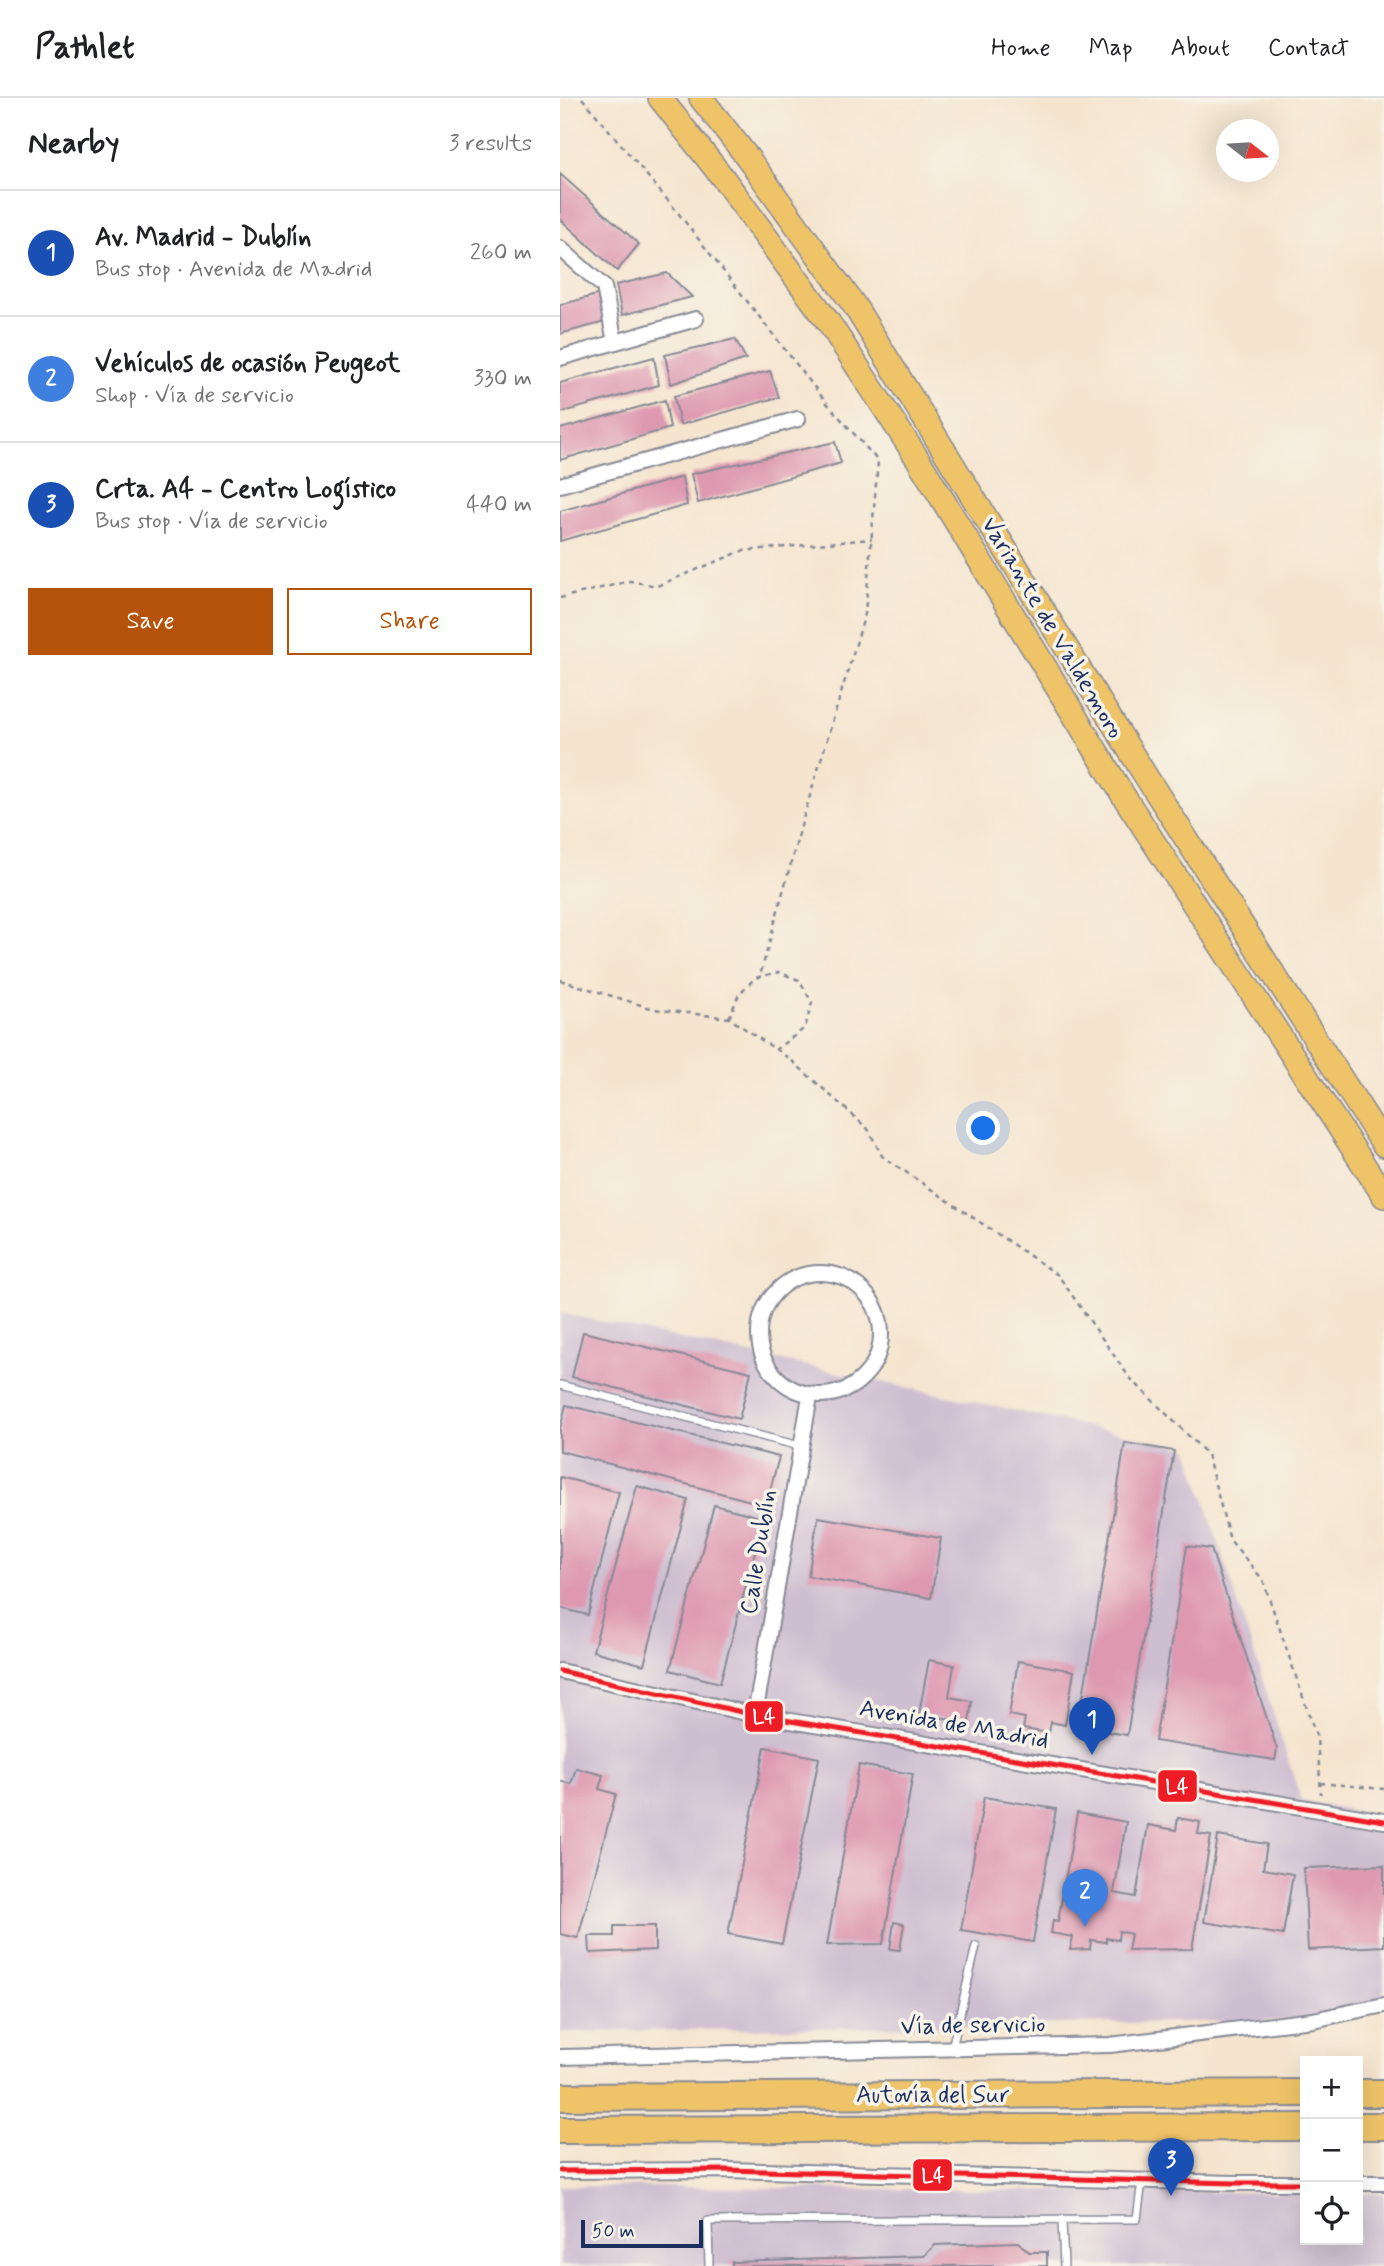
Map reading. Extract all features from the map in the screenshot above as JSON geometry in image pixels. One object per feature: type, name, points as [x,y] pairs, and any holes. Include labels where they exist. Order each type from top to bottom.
[{"type":"highway","name":"Autovía del Sur","points":[[560,2097],[1300,2093]]},
{"type":"highway","points":[[1363,2093],[1384,2093]]},
{"type":"highway","points":[[1363,2126],[1384,2126]]},
{"type":"highway","name":"Autovía del Sur","points":[[560,2130],[1300,2127]]},
{"type":"main road","name":"Variante de Valdemoro","points":[[660,98],[723,178],[829,323],[919,461],[1123,795],[1384,1196]]},
{"type":"main road","name":"Variante de Valdemoro","points":[[701,98],[748,158],[854,305],[1145,775],[1384,1145]]},
{"type":"street","points":[[560,248],[604,287],[615,342]]},
{"type":"street","points":[[560,358],[696,319]]},
{"type":"street","points":[[560,485],[798,419]]},
{"type":"street","points":[[830,1272],[856,1283],[874,1304],[882,1330],[878,1358],[862,1381],[838,1394],[810,1396],[784,1385],[766,1365],[758,1338],[762,1311],[778,1288],[803,1274],[830,1272]]},
{"type":"street","name":"Calle Dublín","points":[[755,1715],[810,1396]]},
{"type":"street","name":"Avenida de Madrid","points":[[560,1671],[755,1715],[1384,1821]]},
{"type":"street","name":"Vía de servicio","points":[[560,2057],[1110,2045],[1313,2020],[1384,2005]]},
{"type":"street","points":[[560,2171],[726,2170],[1300,2183]]},
{"type":"street","points":[[1363,2183],[1384,2183]]},
{"type":"lane","points":[[560,1385],[800,1446]]},
{"type":"lane","points":[[951,2049],[976,1947]]},
{"type":"lane","points":[[709,2266],[708,2221],[1137,2219],[1142,2181]]},
{"type":"lane","points":[[1062,2220],[1064,2266]]},
{"type":"path","points":[[582,98],[675,209],[826,402],[878,461],[865,614],[803,819],[760,976]]},
{"type":"path","points":[[560,598],[630,581],[657,586],[742,551],[872,539]]},
{"type":"path","points":[[729,1018],[739,994],[755,978],[778,972],[799,979],[812,1002],[805,1028],[775,1049]]},
{"type":"path","points":[[560,980],[654,1009],[729,1018],[790,1059],[868,1129],[882,1156],[1058,1275],[1129,1377],[1207,1454],[1230,1540],[1263,1580],[1317,1738],[1322,1811]]},
{"type":"path","points":[[1320,1783],[1384,1788]]},
{"type":"shaded area","points":[[560,1313],[1188,1448],[1301,1800],[1384,1817],[1384,2005],[1313,2020],[560,2032]]},
{"type":"shaded area","points":[[560,2186],[1300,2193],[1300,2245],[1363,2245],[1363,2193],[1384,2194],[1384,2266],[560,2266]]},
{"type":"building","points":[[560,174],[639,244],[617,271],[560,219]]},
{"type":"building","points":[[667,273],[692,297],[622,315],[616,285]]},
{"type":"building","points":[[600,294],[605,322],[560,334],[560,305]]},
{"type":"building","points":[[735,339],[746,359],[671,384],[665,355]]},
{"type":"building","points":[[654,357],[659,385],[560,413],[560,383]]},
{"type":"building","points":[[770,371],[779,397],[680,425],[674,396]]},
{"type":"building","points":[[665,400],[670,428],[560,460],[560,429]]},
{"type":"building","points":[[835,442],[841,463],[698,503],[691,474]]},
{"type":"building","points":[[682,477],[687,505],[560,541],[560,511]]},
{"type":"building","points":[[583,1332],[751,1372],[739,1419],[572,1377]]},
{"type":"building","points":[[566,1405],[779,1457],[766,1505],[560,1451],[560,1429]]},
{"type":"building","points":[[1125,1443],[1174,1451],[1127,1735],[1078,1727]]},
{"type":"building","points":[[560,1477],[619,1492],[588,1615],[560,1608]]},
{"type":"building","points":[[637,1486],[688,1500],[644,1665],[593,1651]]},
{"type":"building","points":[[714,1505],[764,1518],[720,1683],[670,1670]]},
{"type":"building","points":[[818,1517],[941,1538],[931,1598],[808,1576]]},
{"type":"building","points":[[1187,1546],[1211,1549],[1277,1749],[1275,1760],[1155,1741]]},
{"type":"building","points":[[929,1660],[954,1665],[949,1697],[972,1701],[969,1722],[919,1714]]},
{"type":"building","points":[[1018,1661],[1074,1671],[1065,1725],[1051,1722],[1049,1733],[1023,1729],[1025,1718],[1009,1715]]},
{"type":"building","points":[[765,1747],[819,1758],[782,1944],[728,1934]]},
{"type":"building","points":[[859,1765],[913,1774],[883,1944],[827,1945]]},
{"type":"building","points":[[576,1768],[603,1775],[599,1789],[616,1794],[578,1938],[560,1934],[560,1781],[571,1784]]},
{"type":"building","points":[[984,1797],[1056,1809],[1033,1942],[961,1930]]},
{"type":"building","points":[[1077,1813],[1126,1822],[1114,1893],[1136,1897],[1148,1825],[1176,1830],[1178,1818],[1200,1822],[1198,1834],[1211,1836],[1192,1949],[1128,1950],[1131,1934],[1119,1931],[1118,1940],[1091,1940],[1090,1949],[1070,1950],[1073,1937],[1051,1933],[1053,1920],[1058,1921]]},
{"type":"building","points":[[1218,1836],[1267,1844],[1263,1869],[1293,1874],[1283,1935],[1204,1922]]},
{"type":"building","points":[[1384,1865],[1384,1946],[1308,1950],[1304,1868]]},
{"type":"building","points":[[894,1922],[904,1924],[900,1950],[890,1949]]},
{"type":"building","points":[[614,1926],[655,1926],[655,1950],[590,1953],[589,1936],[614,1936]]},
{"type":"building","points":[[1018,2242],[1029,2252],[1047,2252],[1047,2266],[732,2266],[732,2262],[924,2256],[935,2245]]},
{"type":"transit line","name":"L4","points":[[560,1671],[755,1715],[1384,1821]]},
{"type":"transit line","name":"L4","points":[[560,2171],[726,2170],[1300,2183]]},
{"type":"place","name":"Av. Madrid - Dublín","points":[[1092,1755]]},
{"type":"place","name":"Vehículos de ocasión Peugeot","points":[[1085,1927]]},
{"type":"place","name":"Crta. A4 - Centro Logístico","points":[[1171,2196]]}]
